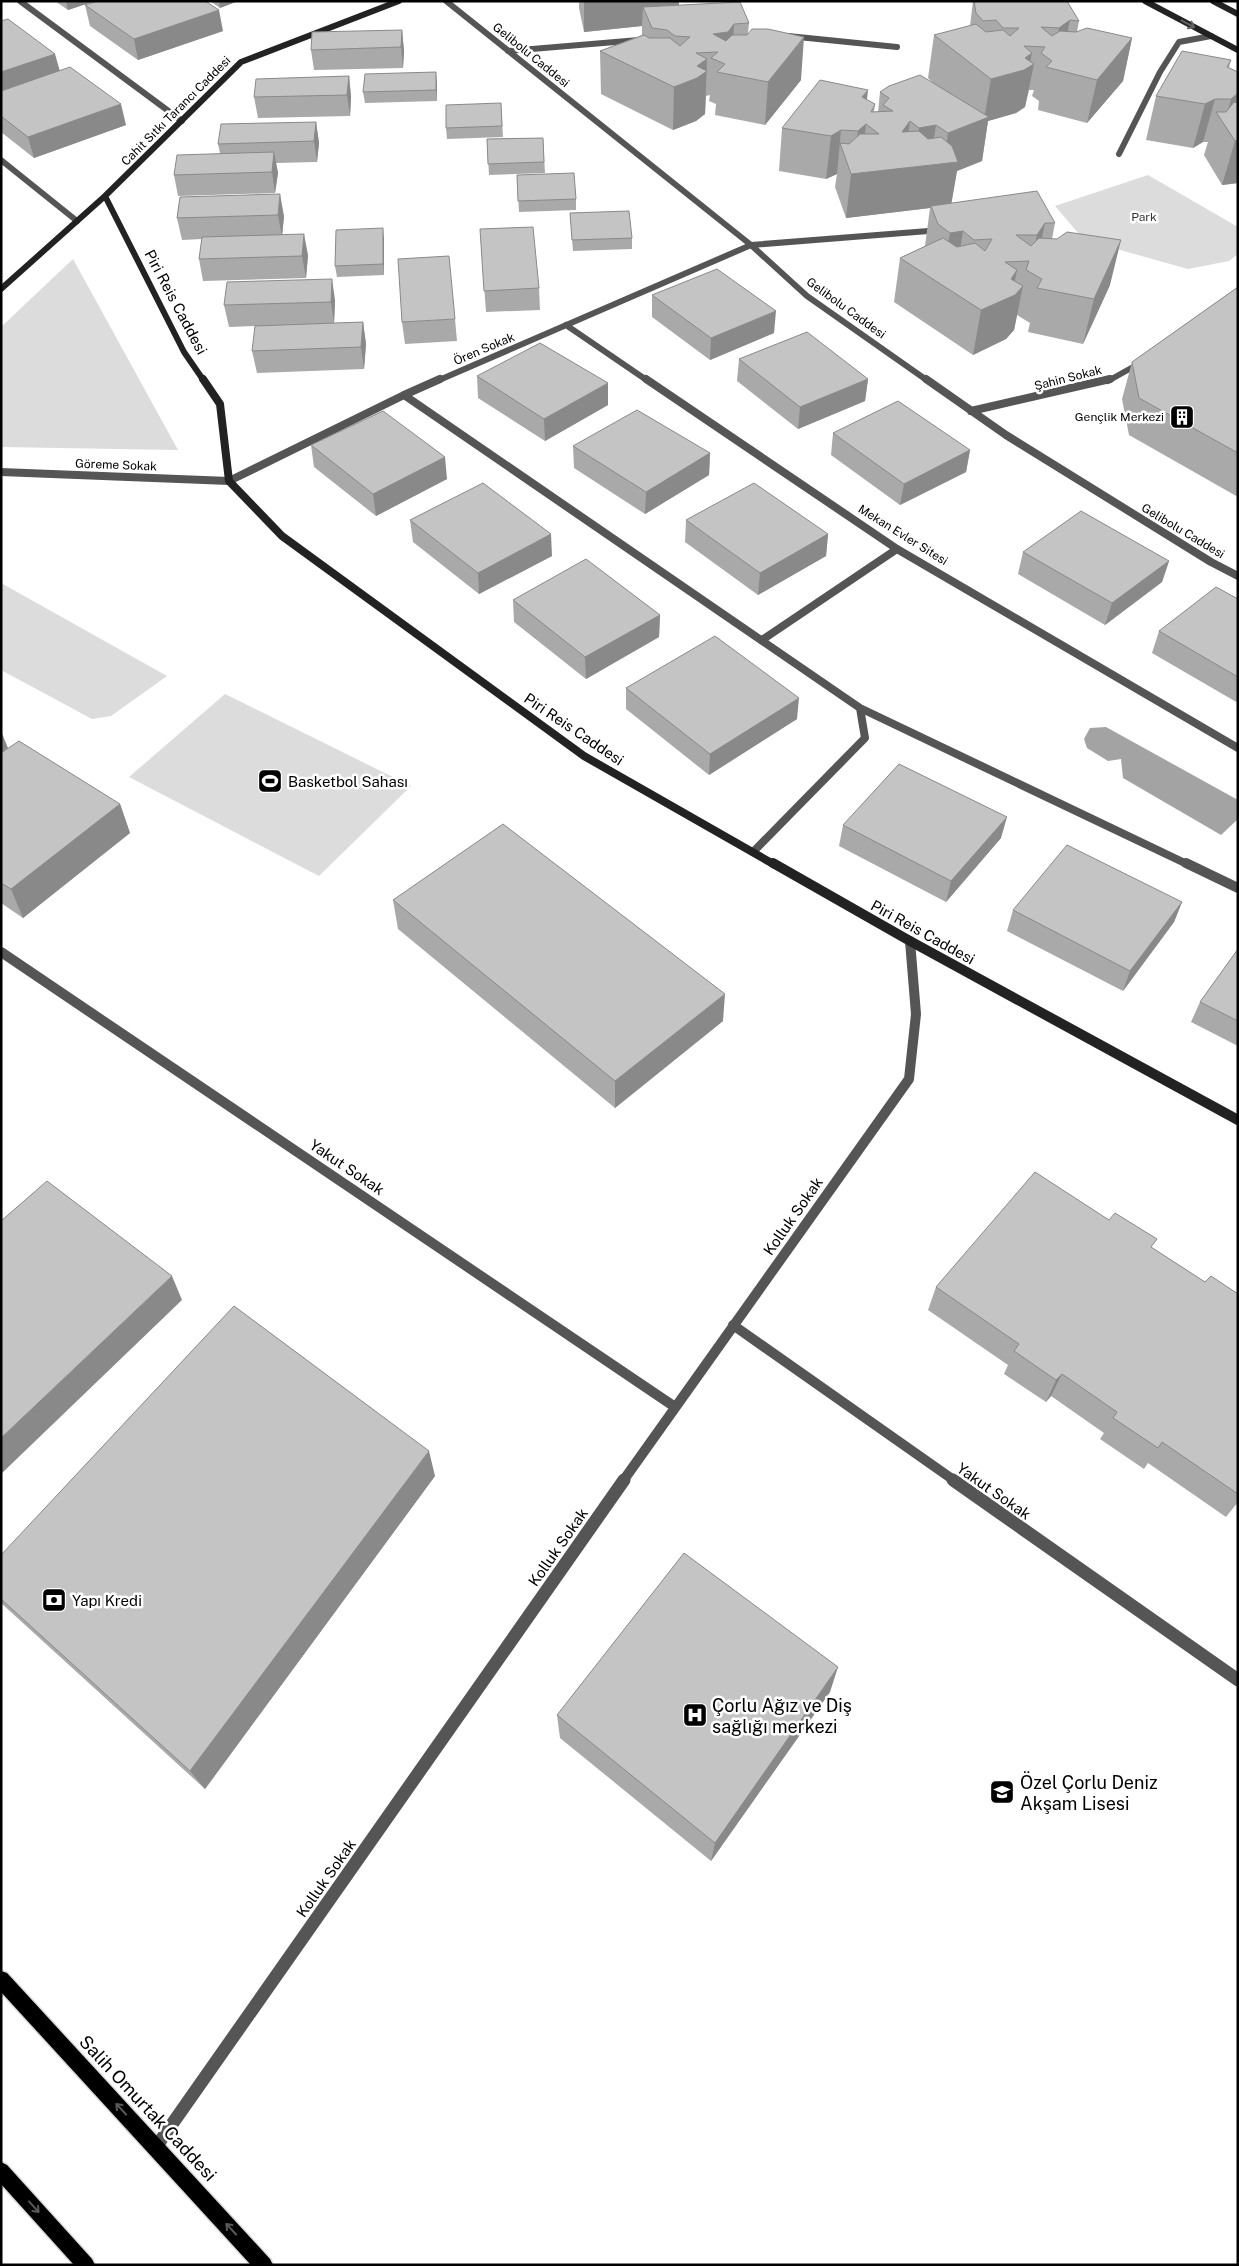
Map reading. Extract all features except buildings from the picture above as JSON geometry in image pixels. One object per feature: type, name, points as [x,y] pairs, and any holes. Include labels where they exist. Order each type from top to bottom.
[{"type":"main road","name":"Salih Omurtak Caddesi","points":[[1,1979],[264,2265]]},
{"type":"main road","points":[[1,2171],[86,2265]]},
{"type":"street","points":[[20,1],[182,121]]},
{"type":"street","name":"Cahit Sıtkı Tarancı Caddesi","points":[[1,289],[105,196],[241,62],[399,1]]},
{"type":"street","name":"Gelibolu Caddesi","points":[[446,1],[751,245],[807,296],[971,411],[1211,562],[1238,576]]},
{"type":"street","points":[[1145,1],[1238,50]]},
{"type":"street","points":[[1213,1],[1238,14]]},
{"type":"street","points":[[784,36],[897,47]]},
{"type":"street","points":[[1119,154],[1160,72],[1179,42],[1211,36]]},
{"type":"street","points":[[508,51],[649,40]]},
{"type":"street","points":[[1,160],[78,221]]},
{"type":"street","name":"Piri Reis Caddesi","points":[[105,196],[184,352],[220,404],[230,481],[282,536],[584,756],[910,941],[1238,1120]]},
{"type":"street","name":"Ören Sokak","points":[[230,481],[404,396],[751,245],[946,229]]},
{"type":"street","name":"Mekan Evler Sitesi","points":[[566,325],[897,549],[1238,748]]},
{"type":"street","name":"Şahin Sokak","points":[[971,411],[1107,381],[1146,360]]},
{"type":"street","points":[[404,396],[860,708],[1238,888]]},
{"type":"street","name":"Göreme Sokak","points":[[1,472],[230,481]]},
{"type":"street","points":[[762,640],[897,549]]},
{"type":"street","points":[[753,852],[865,738],[860,708]]},
{"type":"street","name":"Kolluk Sokak","points":[[156,2147],[675,1407],[909,1079],[916,1014],[910,941]]},
{"type":"street","name":"Yakut Sokak","points":[[1,952],[675,1407]]},
{"type":"street","name":"Yakut Sokak","points":[[733,1325],[1238,1680]]},
{"type":"green space","name":"Park","points":[[1148,175],[1238,227],[1238,254],[1229,261],[1188,269],[1113,248],[1079,234],[1055,206]]},
{"type":"green space","points":[[73,259],[178,450],[1,447],[1,327]]},
{"type":"green space","points":[[1,583],[167,676],[111,716],[92,719],[1,670]]},
{"type":"green space","name":"Basketbol Sahası","points":[[225,694],[411,786],[319,876],[129,777]]},
{"type":"shaded area","points":[[1106,727],[1238,800],[1238,819],[1221,835],[1123,778],[1121,759],[1108,761],[1087,748],[1084,739],[1090,728]]},
{"type":"place","name":"Gençlik Merkezi","points":[[1182,417]]},
{"type":"place","name":"Basketbol Sahası","points":[[270,781]]},
{"type":"place","name":"Yapı Kredi","points":[[54,1600]]},
{"type":"place","name":"Çorlu Ağız ve Diş sağlığı merkezi","points":[[695,1715]]},
{"type":"place","name":"Özel Çorlu Deniz Akşam Lisesi","points":[[1002,1792]]}]
